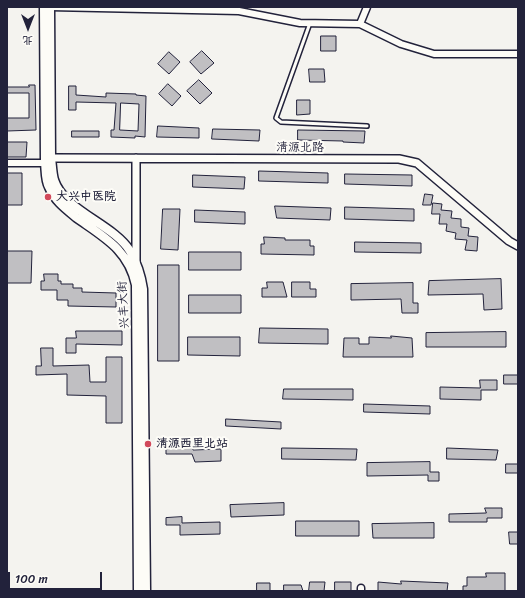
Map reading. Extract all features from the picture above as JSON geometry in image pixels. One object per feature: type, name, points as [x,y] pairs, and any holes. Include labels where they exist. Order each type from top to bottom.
[{"type":"main road","name":"兴丰大街","points":[[44,7],[48,161],[54,180],[59,190],[71,203],[120,240],[130,251],[141,275],[143,289],[146,591]]},
{"type":"main road","name":"兴丰大街","points":[[50,7],[48,185],[54,196],[64,208],[107,239],[122,252],[134,272],[136,285],[138,591]]},
{"type":"street","points":[[50,7],[239,11],[300,23],[360,24],[401,44],[434,54],[518,54]]},
{"type":"street","points":[[360,24],[367,7]]},
{"type":"street","name":"清源北路","points":[[48,161],[136,158],[400,159],[417,164],[509,241],[518,246]]},
{"type":"street","points":[[136,158],[136,264]]},
{"type":"street","points":[[7,163],[48,161]]},
{"type":"lane","points":[[310,23],[276,118],[281,122],[367,126]]},
{"type":"building","points":[[321,36],[336,36],[336,51],[321,51]]},
{"type":"building","points":[[202,51],[214,63],[201,74],[190,62]]},
{"type":"building","points":[[169,52],[180,62],[169,74],[158,64]]},
{"type":"building","points":[[309,69],[324,69],[325,82],[310,82]]},
{"type":"building","points":[[199,80],[212,93],[200,104],[187,91]]},
{"type":"building","points":[[168,84],[181,96],[172,106],[159,94]]},
{"type":"building","points":[[29,85],[35,85],[36,130],[7,131],[7,118],[29,118],[29,93],[7,93],[7,87],[29,87]]},
{"type":"building","points":[[69,86],[76,86],[76,95],[106,97],[106,93],[136,94],[146,96],[145,137],[111,137],[111,130],[114,130],[116,103],[76,102],[76,110],[69,110]],"holes":[[[121,103],[139,104],[138,131],[120,130]]]},
{"type":"building","points":[[297,100],[310,100],[310,114],[297,115]]},
{"type":"building","points":[[158,126],[199,128],[199,138],[157,137]]},
{"type":"building","points":[[213,129],[260,130],[259,141],[212,139]]},
{"type":"building","points":[[298,130],[365,131],[364,143],[298,140]]},
{"type":"building","points":[[72,131],[99,131],[99,137],[72,137]]},
{"type":"building","points":[[7,142],[27,142],[26,157],[7,157]]},
{"type":"building","points":[[259,171],[328,173],[328,183],[259,181]]},
{"type":"building","points":[[7,173],[22,173],[22,205],[7,205]]},
{"type":"building","points":[[345,174],[412,175],[412,186],[345,184]]},
{"type":"building","points":[[193,175],[245,177],[244,189],[193,187]]},
{"type":"building","points":[[425,194],[433,195],[431,205],[423,205]]},
{"type":"building","points":[[433,203],[442,204],[441,210],[452,211],[451,218],[461,219],[461,227],[469,228],[468,236],[478,237],[477,251],[465,250],[467,240],[455,239],[456,233],[446,231],[447,224],[439,224],[440,214],[432,214]]},
{"type":"building","points":[[275,206],[331,208],[330,220],[277,218]]},
{"type":"building","points":[[345,207],[414,209],[414,221],[345,219]]},
{"type":"building","points":[[163,209],[180,209],[178,250],[161,249]]},
{"type":"building","points":[[195,210],[245,212],[245,224],[195,222]]},
{"type":"building","points":[[264,237],[285,238],[285,240],[310,240],[310,246],[314,246],[314,255],[261,254],[261,244],[264,244]]},
{"type":"building","points":[[355,242],[421,243],[421,253],[355,252]]},
{"type":"building","points":[[7,251],[32,251],[31,283],[7,283]]},
{"type":"building","points":[[189,252],[241,252],[241,270],[189,270]]},
{"type":"building","points":[[158,265],[179,265],[179,361],[158,361]]},
{"type":"building","points":[[44,274],[58,274],[58,281],[61,281],[61,284],[73,284],[73,288],[82,288],[82,292],[116,293],[116,307],[68,306],[68,300],[57,300],[57,290],[41,290],[41,281],[44,281]]},
{"type":"building","points":[[501,279],[502,309],[484,310],[483,294],[428,295],[429,281]]},
{"type":"building","points":[[267,282],[283,282],[287,297],[262,297],[262,288],[267,288]]},
{"type":"building","points":[[292,282],[310,282],[310,289],[316,289],[316,297],[292,297]]},
{"type":"building","points":[[413,283],[413,303],[418,303],[418,313],[402,313],[401,299],[351,300],[351,284]]},
{"type":"building","points":[[189,295],[241,295],[241,313],[189,313]]},
{"type":"building","points":[[260,328],[328,329],[328,344],[259,343]]},
{"type":"building","points":[[76,331],[122,331],[122,345],[76,344],[76,353],[66,353],[66,338],[76,338]]},
{"type":"building","points":[[506,332],[506,347],[426,347],[426,333]]},
{"type":"building","points":[[391,336],[412,338],[413,357],[343,357],[344,338],[359,338],[359,344],[369,344],[369,337],[391,338]]},
{"type":"building","points":[[188,337],[240,337],[240,356],[188,355]]},
{"type":"building","points":[[41,348],[53,348],[53,366],[89,365],[90,382],[106,382],[106,357],[122,357],[122,423],[106,423],[106,396],[67,395],[67,374],[36,375],[36,366],[41,366]]},
{"type":"building","points":[[504,375],[518,375],[518,384],[504,384]]},
{"type":"building","points":[[480,380],[497,380],[497,390],[481,390],[481,400],[440,399],[440,387],[480,388]]},
{"type":"building","points":[[284,389],[353,389],[353,400],[283,399]]},
{"type":"building","points":[[364,404],[430,406],[430,414],[364,412]]},
{"type":"building","points":[[226,419],[281,422],[281,429],[226,426]]},
{"type":"building","points":[[193,446],[193,450],[221,449],[221,461],[195,462],[192,454],[166,454],[166,447]]},
{"type":"building","points":[[282,448],[357,449],[356,460],[282,459]]},
{"type":"building","points":[[447,448],[498,450],[496,460],[447,459]]},
{"type":"building","points":[[430,462],[430,472],[439,472],[439,481],[428,481],[428,475],[367,476],[367,463]]},
{"type":"building","points":[[506,464],[518,464],[518,473],[506,473]]},
{"type":"building","points":[[284,503],[284,515],[231,517],[230,505]]},
{"type":"building","points":[[485,508],[502,508],[502,518],[487,518],[487,522],[449,522],[449,514],[486,513]]},
{"type":"building","points":[[182,517],[182,523],[220,522],[220,534],[180,535],[180,525],[166,525],[166,518]]},
{"type":"building","points":[[296,521],[359,521],[359,536],[296,536]]},
{"type":"building","points":[[434,523],[434,538],[373,538],[372,524]]},
{"type":"building","points":[[509,532],[518,532],[518,544],[510,544]]},
{"type":"building","points":[[486,573],[505,573],[505,591],[463,591],[463,586],[467,586],[467,577],[486,577]]},
{"type":"building","points":[[401,581],[448,583],[447,591],[378,591],[378,582],[401,584]]},
{"type":"building","points":[[310,582],[325,582],[324,591],[309,591]]},
{"type":"building","points":[[335,582],[351,582],[351,591],[335,591]]},
{"type":"building","points":[[257,583],[270,583],[270,591],[257,591]]},
{"type":"building","points":[[284,585],[301,585],[303,591],[284,591]]},
{"type":"place","name":"大兴中医院","points":[[48,197]]},
{"type":"place","name":"清源西里北站","points":[[148,444]]}]
